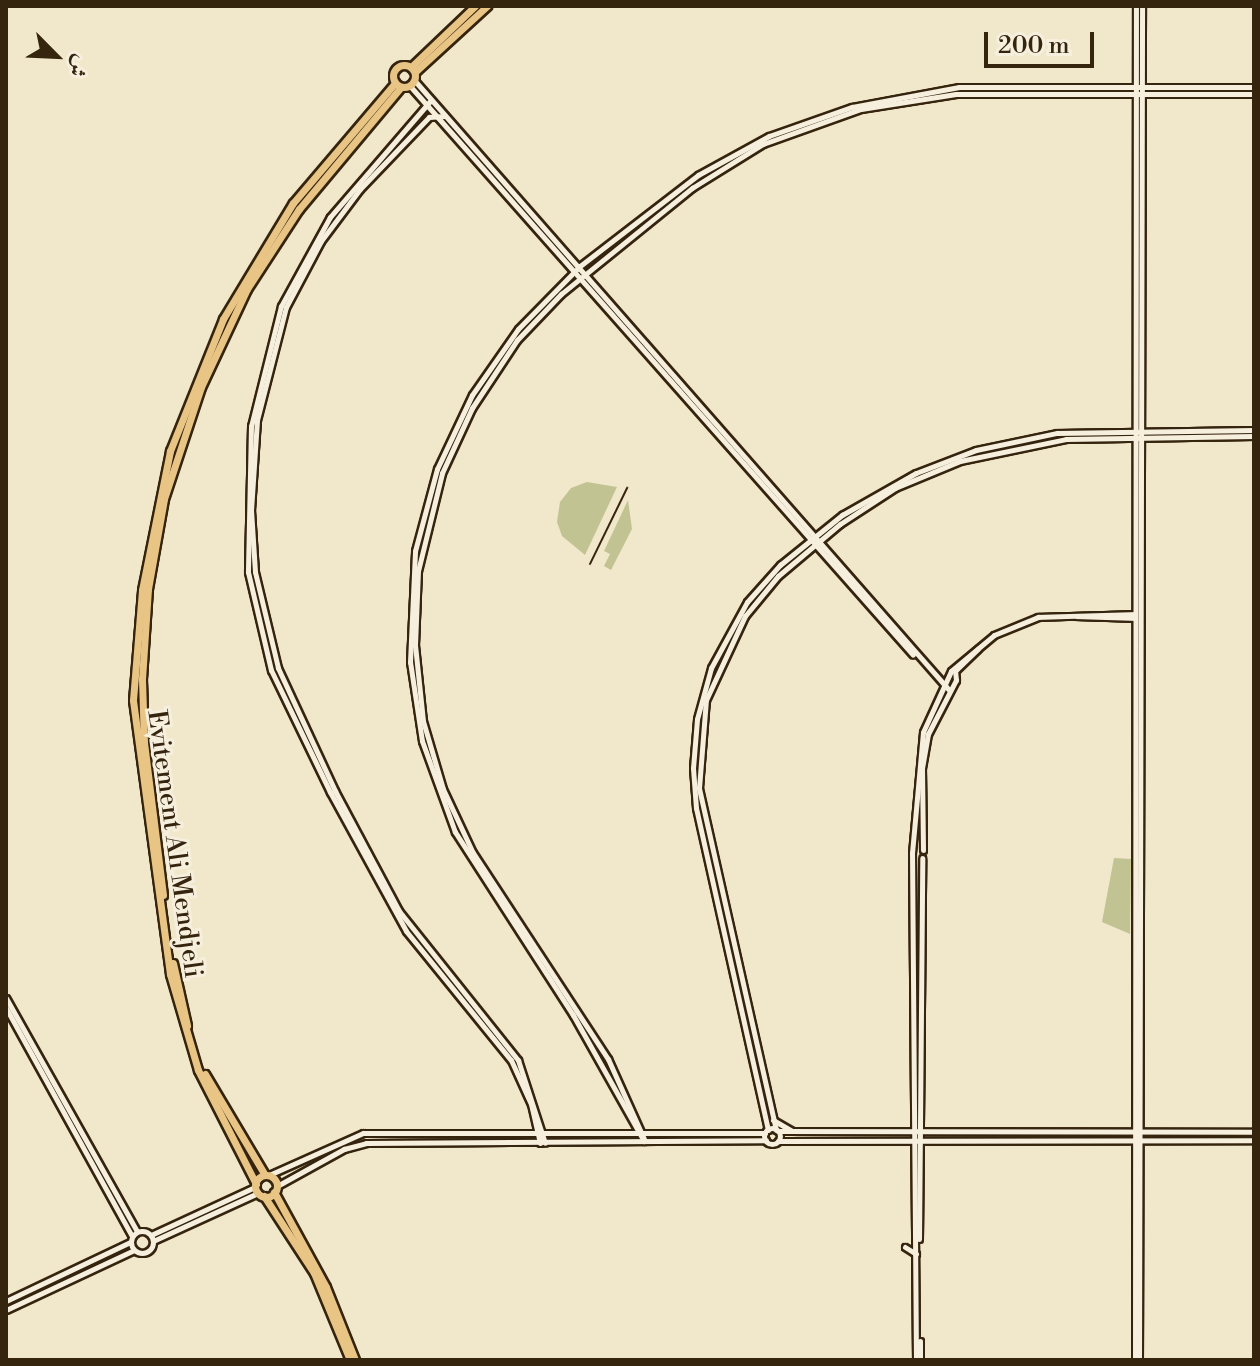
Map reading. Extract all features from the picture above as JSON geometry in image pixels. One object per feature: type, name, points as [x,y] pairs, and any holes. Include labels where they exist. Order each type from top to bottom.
[{"type":"highway","name":"Evitement Ali Mendjeli","points":[[352,1360],[314,1273],[258,1190],[198,1070],[170,974],[133,700],[142,590],[170,451],[223,319],[293,203],[475,6]]},
{"type":"highway","name":"Evitement Ali Mendjeli","points":[[352,1360],[326,1287],[276,1189],[202,1066],[174,965],[144,743],[148,589],[178,453],[229,323],[299,209],[408,79],[487,6]]},
{"type":"highway","points":[[258,1190],[267,1175]]},
{"type":"highway","points":[[258,1190],[276,1189]]},
{"type":"main road","points":[[1137,1360],[1139,6]]},
{"type":"main road","points":[[408,79],[431,100],[946,689]]},
{"type":"main road","points":[[408,79],[435,115],[580,272]]},
{"type":"main road","points":[[644,1141],[608,1059],[474,861],[443,789],[423,721],[415,645],[421,553],[442,473],[472,408],[517,340],[580,272],[733,153],[826,114],[959,87],[1254,94]]},
{"type":"main road","points":[[1139,90],[1254,87]]},
{"type":"main road","points":[[431,100],[429,108],[384,150],[330,217],[281,306],[251,426],[248,572],[271,670],[373,876],[406,931],[511,1060],[542,1133]]},
{"type":"main road","points":[[445,116],[435,115],[404,138],[335,220],[286,307],[257,420],[251,510],[255,572],[278,668],[378,874],[399,911],[518,1060],[542,1133],[542,1143]]},
{"type":"main road","points":[[1139,437],[1254,430]]},
{"type":"main road","points":[[778,1141],[777,1130],[770,1120],[696,808],[694,742],[711,668],[733,623],[770,575],[815,539],[893,484],[976,450],[1057,433],[1139,437],[1254,436]]},
{"type":"main road","points":[[918,1360],[919,858],[916,848],[919,750],[946,689],[965,661],[1020,626],[1075,616],[1136,616]]},
{"type":"main road","points":[[919,858],[923,850],[922,758],[946,689]]},
{"type":"main road","points":[[916,848],[923,850]]},
{"type":"main road","points":[[6,998],[133,1236],[134,1250]]},
{"type":"main road","points":[[6,1008],[133,1236]]},
{"type":"main road","points":[[770,1120],[796,1133]]},
{"type":"main road","points":[[756,1134],[770,1120]]},
{"type":"main road","points":[[766,1135],[770,1120]]},
{"type":"main road","points":[[276,1189],[344,1149],[366,1143],[644,1141],[766,1135],[777,1130],[918,1136],[1254,1140]]},
{"type":"main road","points":[[267,1175],[358,1134],[756,1134],[778,1141],[1254,1132]]},
{"type":"main road","points":[[918,1136],[918,1360]]},
{"type":"main road","points":[[649,1149],[654,1140]]},
{"type":"main road","points":[[6,1301],[133,1236],[152,1238],[258,1190]]},
{"type":"main road","points":[[6,1310],[134,1250],[147,1252],[152,1238]]},
{"type":"main road","points":[[905,1247],[916,1254]]},
{"type":"green space","points":[[587,482],[617,487],[585,555],[562,536],[557,522],[560,502],[571,488]]},
{"type":"green space","points":[[628,500],[632,529],[611,570],[604,566],[610,554],[604,551]]},
{"type":"green space","points":[[1114,858],[1131,859],[1130,934],[1102,922]]},
{"type":"tram line","points":[[590,564],[627,488]]}]
